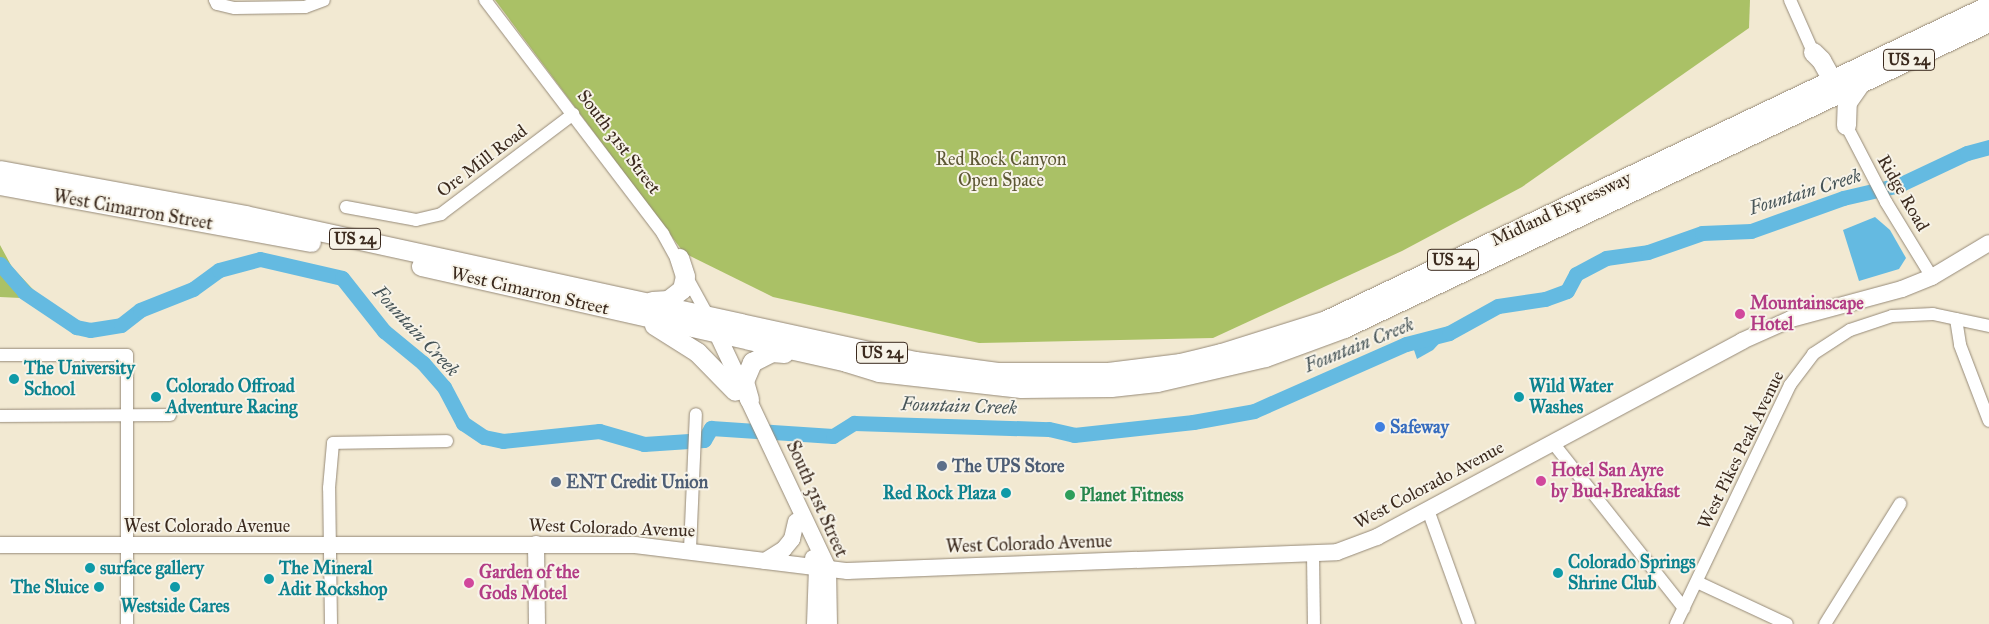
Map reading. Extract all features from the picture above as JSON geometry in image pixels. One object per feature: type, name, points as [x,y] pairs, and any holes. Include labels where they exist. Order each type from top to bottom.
[{"type":"highway","name":"Midland Expressway","points":[[1804,102],[1831,99],[1860,75],[1989,5]]},
{"type":"highway","name":"Midland Expressway","points":[[1059,381],[1111,387],[1177,379],[1265,357],[1318,339],[1804,102],[1832,80],[1860,75],[1989,22]]},
{"type":"highway","points":[[1813,52],[1822,60],[1832,80]]},
{"type":"highway","points":[[1804,102],[1814,77],[1813,52]]},
{"type":"highway","points":[[1846,125],[1847,102],[1860,75]]},
{"type":"highway","points":[[1831,99],[1846,125]]},
{"type":"highway","name":"West Cimarron Street","points":[[0,170],[245,215],[643,301],[712,326],[879,372],[953,383],[1059,381]]},
{"type":"highway","name":"West Cimarron Street","points":[[0,185],[331,246],[623,312],[944,366],[1059,381]]},
{"type":"highway","points":[[643,301],[668,300],[682,289],[684,276],[679,258]]},
{"type":"highway","points":[[623,312],[689,346],[746,405]]},
{"type":"highway","points":[[746,405],[744,381],[750,366],[772,352],[846,362]]},
{"type":"main road","name":"West Colorado Avenue","points":[[0,545],[330,546],[536,544],[690,549],[847,571],[1313,555],[1337,552],[1363,544],[1774,326],[1805,314],[1887,294],[1932,277],[1989,243]]},
{"type":"main road","name":"South 31st Street","points":[[712,326],[746,405],[823,568],[829,624]]},
{"type":"main road","name":"South 31st Street","points":[[766,446],[796,521],[823,568]]},
{"type":"main road","points":[[765,561],[784,549],[792,539],[796,521]]},
{"type":"main road","points":[[536,544],[536,624]]},
{"type":"main road","points":[[815,624],[823,568]]},
{"type":"street","points":[[216,2],[235,8],[305,7],[324,0]]},
{"type":"street","name":"South 31st Street","points":[[485,0],[573,114],[679,258],[712,326]]},
{"type":"street","points":[[1790,0],[1813,52]]},
{"type":"street","name":"Ore Mill Road","points":[[346,207],[416,220],[441,214],[573,114]]},
{"type":"street","name":"Ridge Road","points":[[1846,125],[1872,178],[1932,277]]},
{"type":"street","name":"West Pikes Peak Avenue","points":[[1676,624],[1790,385],[1813,354],[1850,330],[1892,316],[1934,314],[1989,326]]},
{"type":"street","points":[[1956,319],[1960,345],[1989,421]]},
{"type":"street","points":[[0,355],[126,355],[128,416],[127,624]]},
{"type":"street","points":[[0,416],[170,415]]},
{"type":"street","points":[[690,549],[692,452],[695,420]]},
{"type":"street","points":[[331,624],[329,488],[333,443],[447,441]]},
{"type":"street","points":[[1553,443],[1684,608]]},
{"type":"street","points":[[1825,624],[1900,504]]},
{"type":"street","points":[[1428,510],[1469,624]]},
{"type":"street","points":[[1313,555],[1314,624]]},
{"type":"street","points":[[1697,582],[1786,624]]},
{"type":"green space","name":"Red Rock Canyon Open Space","points":[[495,0],[1750,0],[1749,28],[1522,187],[1402,251],[1213,338],[979,343],[773,297],[684,253]]},
{"type":"green space","points":[[0,245],[12,267],[42,299],[0,297]]},
{"type":"water","points":[[1875,217],[1890,230],[1906,258],[1899,269],[1859,281],[1843,230]]},
{"type":"water","points":[[1428,332],[1443,332],[1445,337],[1433,350],[1417,359],[1410,338]]},
{"type":"waterway","name":"Fountain Creek","points":[[0,264],[24,292],[76,327],[90,330],[121,325],[140,310],[193,289],[219,270],[260,259],[342,278],[384,331],[423,363],[444,387],[463,423],[484,437],[503,441],[599,431],[644,444],[704,440],[711,428],[833,436],[854,423],[1049,429],[1074,435],[1193,422],[1254,411],[1406,344],[1449,333],[1498,306],[1545,299],[1567,291],[1576,274],[1606,258],[1648,252],[1702,233],[1751,231],[1843,198],[1899,185],[1967,153],[1989,147]]},
{"type":"place","name":"Mountainscape Hotel","points":[[1740,314]]},
{"type":"place","name":"The University School","points":[[14,379]]},
{"type":"place","name":"Colorado Offroad Adventure Racing","points":[[156,397]]},
{"type":"place","name":"Wild Water Washes","points":[[1519,397]]},
{"type":"place","name":"Safeway","points":[[1380,427]]},
{"type":"place","name":"The UPS Store","points":[[942,466]]},
{"type":"place","name":"Hotel San Ayre by Bud+Breakfast","points":[[1541,481]]},
{"type":"place","name":"ENT Credit Union","points":[[556,482]]},
{"type":"place","name":"Red Rock Plaza","points":[[1006,493]]},
{"type":"place","name":"Planet Fitness","points":[[1070,495]]},
{"type":"place","name":"surface gallery","points":[[90,568]]},
{"type":"place","name":"Colorado Springs Shrine Club","points":[[1558,573]]},
{"type":"place","name":"The Mineral Adit Rockshop","points":[[269,579]]},
{"type":"place","name":"Garden of the Gods Motel","points":[[469,583]]},
{"type":"place","name":"The Sluice","points":[[99,587]]},
{"type":"place","name":"Westside Cares","points":[[175,587]]}]
